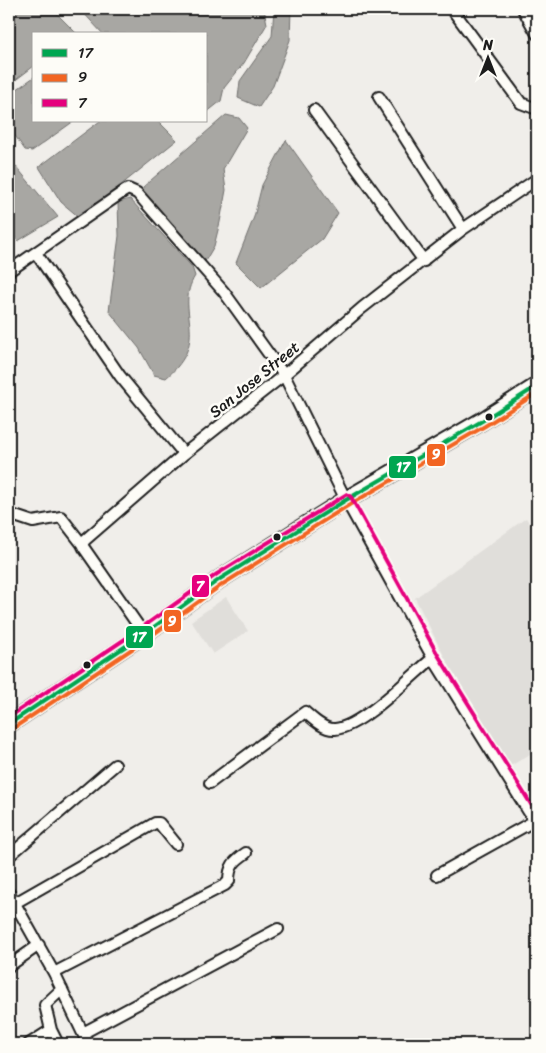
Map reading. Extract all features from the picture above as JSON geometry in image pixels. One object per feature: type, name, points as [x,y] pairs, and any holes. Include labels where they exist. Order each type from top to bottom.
[{"type":"main road","points":[[9,724],[144,634],[220,579],[346,500],[482,421],[537,386]]},
{"type":"street","points":[[452,9],[521,103],[537,109]]},
{"type":"street","points":[[523,9],[537,34]]},
{"type":"street","points":[[379,97],[463,229]]},
{"type":"street","points":[[314,110],[424,261]]},
{"type":"street","name":"San Jose Street","points":[[82,544],[184,454],[284,374],[362,308],[463,229],[537,179]]},
{"type":"street","points":[[9,271],[123,192],[128,189],[133,190],[224,292],[284,374],[346,500],[433,658],[536,823],[437,875]]},
{"type":"street","points":[[36,252],[120,376],[184,454]]},
{"type":"street","points":[[9,514],[32,522],[61,517],[82,544],[113,592],[144,634]]},
{"type":"street","points":[[210,783],[305,712],[327,728],[336,729],[353,722],[369,713],[433,658]]},
{"type":"street","points":[[9,856],[115,765]]},
{"type":"street","points":[[16,903],[155,823],[160,823],[176,844]]},
{"type":"street","points":[[54,973],[225,885],[229,881],[229,870],[234,860],[246,853]]},
{"type":"street","points":[[9,893],[54,973],[88,1044]]},
{"type":"street","points":[[82,1033],[278,929]]},
{"type":"street","points":[[9,966],[39,945]]},
{"type":"street","points":[[58,1044],[51,1030],[45,1005],[62,989]]},
{"type":"street","points":[[29,1044],[51,1030]]},
{"type":"shaded area","points":[[52,9],[75,32],[32,32],[32,68],[9,85],[9,10]]},
{"type":"shaded area","points":[[80,9],[264,9],[267,24],[244,63],[224,88],[221,101],[208,111],[208,32],[101,32]]},
{"type":"shaded area","points":[[274,9],[291,9],[290,40],[273,86],[259,107],[238,98],[240,81],[272,36]]},
{"type":"shaded area","points":[[32,78],[32,122],[73,122],[32,151],[25,150],[9,127],[9,95]]},
{"type":"shaded area","points":[[226,115],[239,118],[247,128],[223,169],[226,190],[220,222],[214,246],[204,263],[144,197],[143,187]]},
{"type":"shaded area","points":[[99,122],[159,122],[177,140],[80,218],[61,202],[39,167]]},
{"type":"shaded area","points":[[286,140],[338,213],[322,239],[261,288],[236,263],[254,217],[262,185]]},
{"type":"shaded area","points":[[9,158],[58,217],[18,241],[9,229]]},
{"type":"shaded area","points":[[130,199],[192,267],[195,276],[189,289],[190,337],[187,350],[180,364],[166,378],[154,375],[139,348],[109,311],[119,236],[118,202]]},
{"type":"shaded area","points":[[526,518],[537,535],[537,755],[535,751],[509,767],[449,666],[415,598]]},
{"type":"shaded area","points":[[226,597],[248,631],[213,654],[191,621]]},
{"type":"transit line","name":"17","points":[[9,724],[144,634],[220,579],[346,500],[482,421],[537,386]]},
{"type":"transit line","name":"9","points":[[12,729],[147,639],[223,584],[349,505],[485,426],[537,393]]},
{"type":"transit line","name":"7","points":[[9,717],[140,629],[217,574],[347,494],[351,497],[438,655],[537,814]]}]
